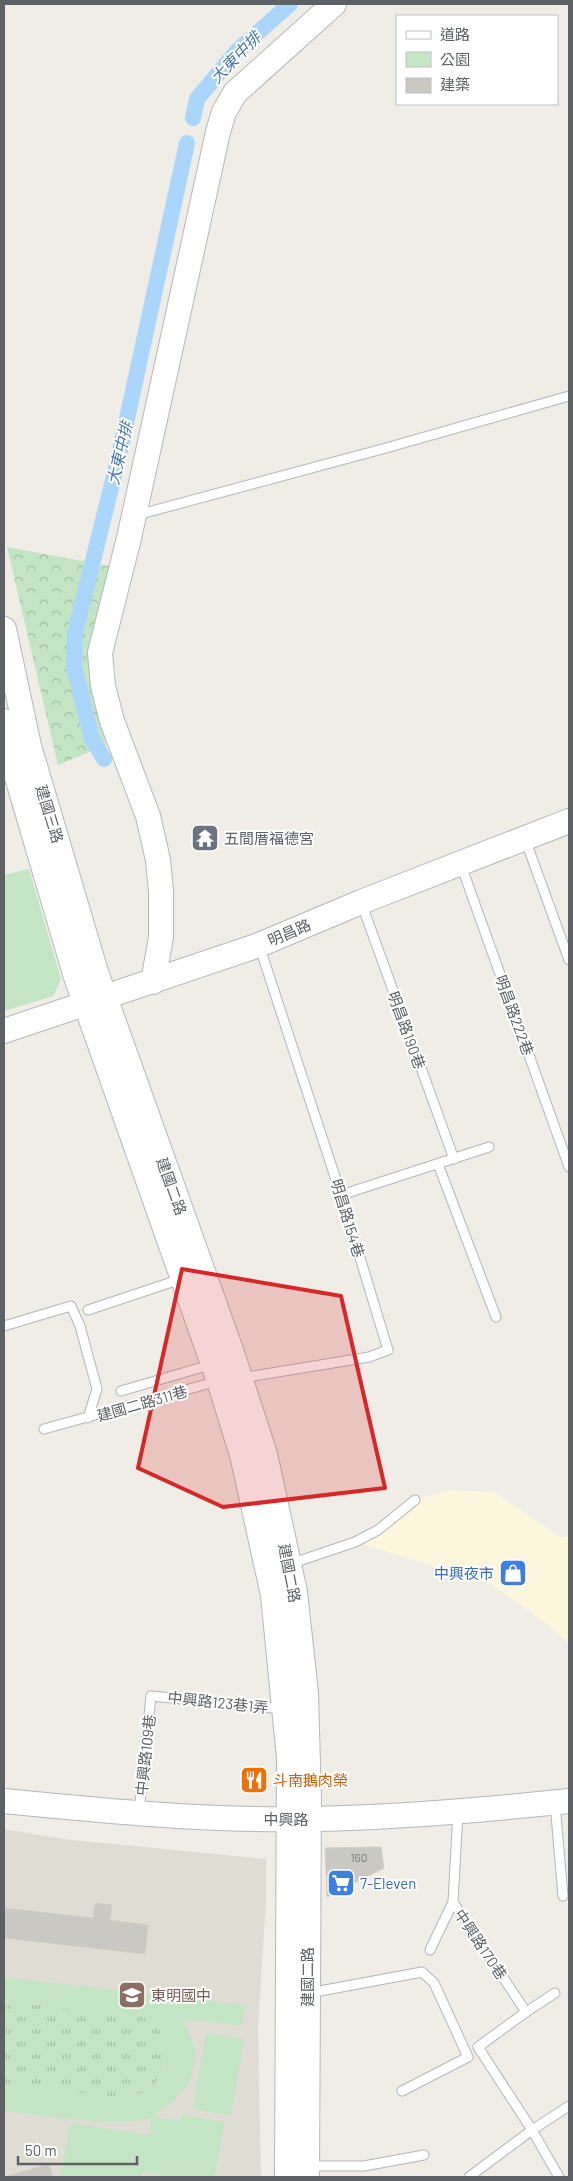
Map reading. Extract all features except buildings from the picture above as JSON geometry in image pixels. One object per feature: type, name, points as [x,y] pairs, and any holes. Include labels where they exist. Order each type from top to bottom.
[{"type":"street","points":[[153,982],[160,938],[161,891],[158,860],[148,816],[112,721],[103,686],[100,653],[134,516],[218,132],[224,112],[235,93],[334,4]]},
{"type":"street","name":"建國三路","points":[[4,629],[29,746],[95,1000]]},
{"type":"street","name":"建國三路","points":[[4,721],[14,766],[95,1000]]},
{"type":"street","name":"明昌路","points":[[4,1030],[153,982],[259,945],[361,902],[569,821]]},
{"type":"street","name":"建國二路","points":[[95,1000],[181,1278],[226,1377],[265,1454],[295,1592],[306,1694],[299,1819],[287,2177]]},
{"type":"street","name":"建國二路","points":[[95,1000],[226,1377],[273,1595],[286,1709],[289,1758],[299,1819],[307,1993],[307,2172]]},
{"type":"street","name":"中興路","points":[[4,1802],[138,1814],[299,1819],[458,1812],[562,1802]]},
{"type":"lane","points":[[134,516],[569,396]]},
{"type":"lane","points":[[524,837],[567,944],[569,960]]},
{"type":"lane","name":"明昌路222巷","points":[[460,863],[569,1167]]},
{"type":"lane","name":"明昌路190巷","points":[[361,902],[454,1159]]},
{"type":"lane","name":"明昌路154巷","points":[[226,1377],[369,1357],[388,1350],[341,1194],[259,945]]},
{"type":"lane","points":[[341,1194],[489,1147]]},
{"type":"lane","points":[[438,1164],[496,1317]]},
{"type":"lane","points":[[88,1310],[181,1278]]},
{"type":"lane","points":[[4,1326],[71,1306],[80,1326],[97,1389],[88,1418]]},
{"type":"lane","points":[[121,1391],[226,1377]]},
{"type":"lane","name":"建國二路311巷","points":[[44,1429],[88,1418],[226,1377]]},
{"type":"lane","points":[[289,1564],[355,1542],[378,1530],[415,1500]]},
{"type":"lane","name":"中興路123巷1弄","points":[[151,1696],[286,1709]]},
{"type":"lane","name":"中興路109巷","points":[[138,1814],[151,1696]]},
{"type":"lane","points":[[562,1802],[563,1896]]},
{"type":"lane","name":"中興路170巷","points":[[458,1812],[453,1902],[526,2012]]},
{"type":"lane","points":[[430,1950],[453,1902]]},
{"type":"lane","points":[[307,1993],[422,1972],[429,1976],[468,2057],[402,2091]]},
{"type":"lane","points":[[556,1993],[478,2047],[532,2130],[559,2177]]},
{"type":"lane","points":[[469,2177],[532,2130],[569,2106]]},
{"type":"lane","points":[[307,2172],[364,2166],[424,2155]]},
{"type":"highlighted area","points":[[182,1269],[341,1296],[385,1488],[223,1507],[138,1468]]},
{"type":"shaded area","name":"中興夜市","points":[[449,1490],[494,1492],[562,1538],[569,1536],[569,1643],[548,1625],[491,1584],[355,1542],[412,1501]]},
{"type":"shaded area","name":"東明國中","points":[[4,1829],[63,1839],[266,1859],[266,1901],[258,2028],[261,2177],[4,2177]]},
{"type":"green space","points":[[7,547],[109,566],[90,659],[106,745],[58,765]]},
{"type":"green space","points":[[29,869],[61,979],[53,996],[4,1011],[4,875]]},
{"type":"green space","points":[[4,1977],[246,2005],[241,2026],[183,2019],[195,2052],[194,2067],[182,2092],[169,2105],[153,2116],[180,2121],[182,2114],[225,2123],[214,2177],[169,2177],[143,2172],[142,2177],[60,2177],[71,2123],[149,2135],[152,2117],[139,2121],[102,2122],[4,2111],[4,2084],[7,2086],[127,2098],[152,2087],[159,2080],[165,2062],[162,2039],[158,2026],[142,2016],[20,2003],[4,2007]]},
{"type":"green space","points":[[20,2003],[142,2016],[158,2026],[162,2039],[165,2062],[159,2080],[141,2093],[127,2098],[7,2086],[4,2084],[4,2007]]},
{"type":"green space","points":[[206,2033],[244,2039],[231,2116],[193,2109]]},
{"type":"waterway","name":"大東中排","points":[[193,118],[197,99],[238,50],[290,4]]},
{"type":"waterway","name":"大東中排","points":[[104,759],[92,739],[74,667],[75,633],[118,460],[187,143]]},
{"type":"place","name":"五間厝福德宮","points":[[205,838]]},
{"type":"place","name":"中興夜市","points":[[513,1573]]},
{"type":"place","name":"斗南鵝肉榮","points":[[254,1780]]},
{"type":"place","name":"7-Eleven","points":[[341,1883]]},
{"type":"place","name":"東明國中","points":[[132,1995]]}]
